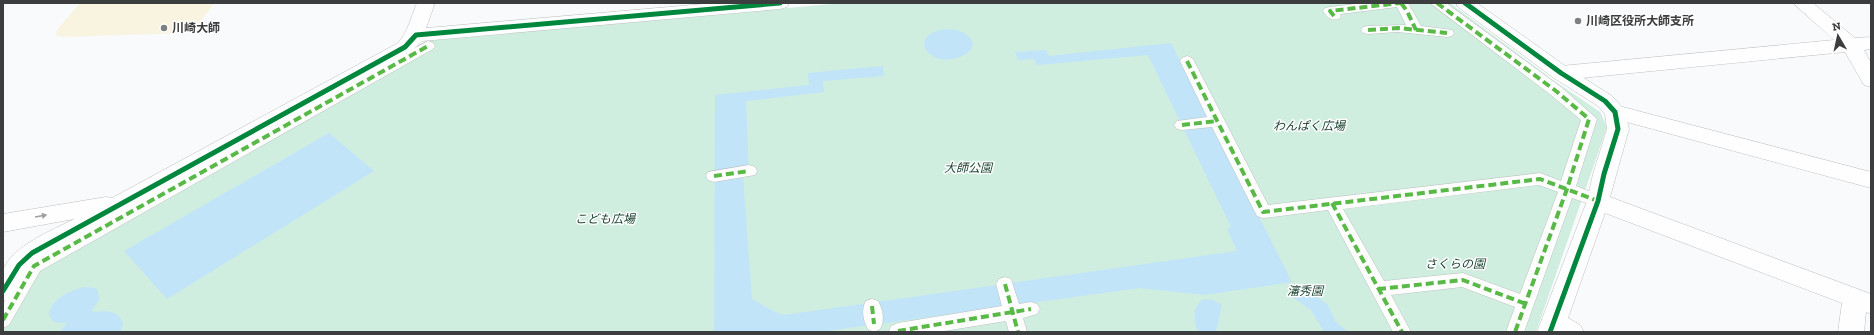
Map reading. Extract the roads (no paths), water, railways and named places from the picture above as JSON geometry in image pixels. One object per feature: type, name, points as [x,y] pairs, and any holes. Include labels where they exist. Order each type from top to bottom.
[{"type":"street","points":[[422,41],[417,26],[426,3]]},
{"type":"street","points":[[3,291],[19,265],[32,253],[404,47],[422,41],[675,7],[780,3]]},
{"type":"street","points":[[1334,16],[1330,11],[1400,3],[1407,11],[1416,30]]},
{"type":"street","points":[[1437,3],[1556,91],[1589,119],[1567,189],[1516,332]]},
{"type":"street","points":[[1465,3],[1561,73],[1605,101],[1615,112],[1618,130],[1604,174],[1598,201],[1558,329]]},
{"type":"street","points":[[1802,3],[1851,45],[1871,80]]},
{"type":"street","points":[[1368,30],[1398,28],[1447,33]]},
{"type":"street","points":[[3,320],[34,266],[422,41]]},
{"type":"street","points":[[1561,73],[1871,43]]},
{"type":"street","points":[[1187,61],[1262,212],[1540,179],[1863,301],[1851,332]]},
{"type":"street","points":[[1615,112],[1871,180]]},
{"type":"street","points":[[1182,125],[1217,121]]},
{"type":"street","points":[[714,176],[748,171]]},
{"type":"street","points":[[3,223],[123,202]]},
{"type":"street","points":[[1332,203],[1402,332]]},
{"type":"street","points":[[1378,289],[1463,280],[1526,304]]},
{"type":"street","points":[[1005,284],[1018,332]]},
{"type":"street","points":[[872,306],[874,324]]},
{"type":"street","points":[[898,331],[1032,309]]},
{"type":"water","points":[[948,29],[963,32],[969,37],[973,44],[971,49],[965,55],[949,60],[939,59],[931,55],[926,49],[924,43],[927,37],[935,32]]},
{"type":"water","points":[[1171,43],[1292,282],[1205,295],[1140,288],[820,332],[714,332],[715,95],[809,85],[808,73],[883,66],[884,76],[823,81],[824,92],[746,101],[749,173],[743,176],[752,299],[775,312],[784,315],[1237,251],[1227,229],[1231,227],[1148,55],[1037,65],[1034,59],[1018,60],[1015,52],[1046,50],[1049,56]]},
{"type":"water","points":[[329,133],[374,171],[167,299],[124,251]]},
{"type":"water","points":[[83,287],[95,288],[98,291],[99,300],[92,310],[93,312],[110,312],[121,318],[123,323],[121,332],[59,332],[66,325],[66,323],[54,322],[49,315],[50,309],[61,297]]},
{"type":"water","points":[[1293,295],[1307,295],[1319,298],[1328,305],[1335,321],[1348,332],[1324,332],[1311,310],[1295,299]]},
{"type":"water","points":[[1203,299],[1213,300],[1222,305],[1216,332],[1198,332],[1194,314],[1199,302]]},
{"type":"place","name":"川崎区役所大師支所","points":[[1578,21]]},
{"type":"place","name":"川崎大師","points":[[164,28]]},
{"type":"park label","name":"わんぱく広場","points":[[1309,126]]},
{"type":"park label","name":"大師公園","points":[[968,168]]},
{"type":"park label","name":"こども広場","points":[[605,219]]},
{"type":"park label","name":"さくらの園","points":[[1455,264]]},
{"type":"park label","name":"瀋秀園","points":[[1305,291]]}]
